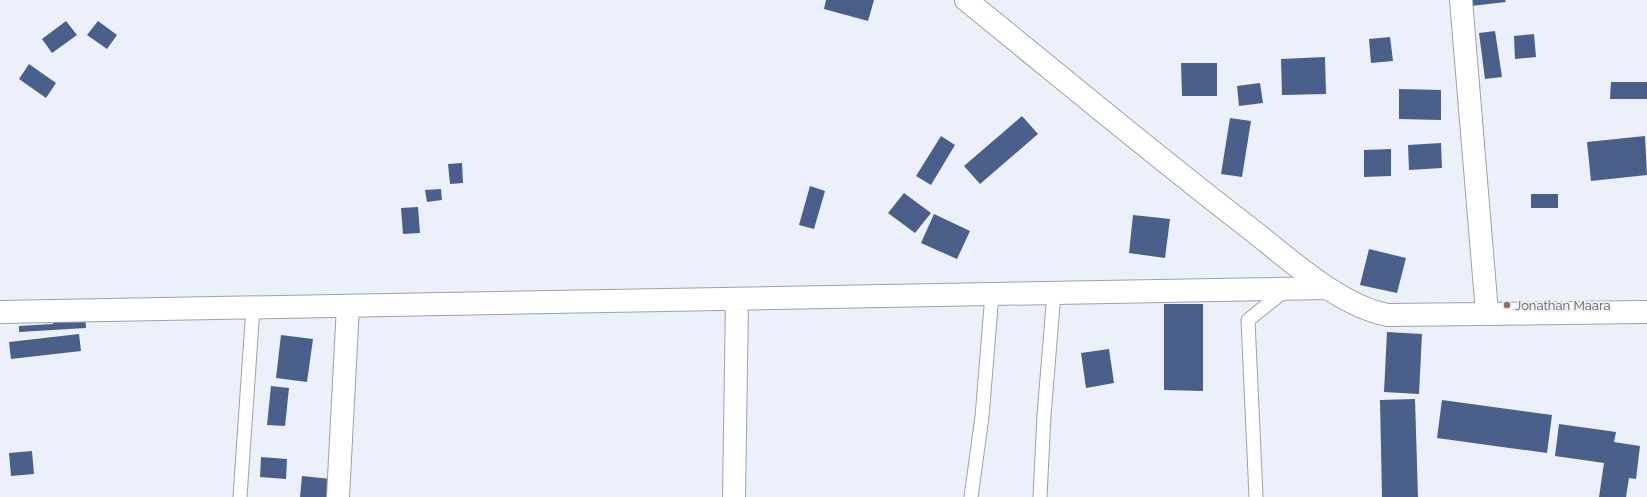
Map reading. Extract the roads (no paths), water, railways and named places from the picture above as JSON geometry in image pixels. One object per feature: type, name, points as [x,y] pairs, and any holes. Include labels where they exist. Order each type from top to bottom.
[{"type":"street","points":[[966,0],[1186,180],[1327,288],[1371,312],[1388,315],[1647,312]]},
{"type":"street","points":[[1461,0],[1487,313]]},
{"type":"street","points":[[0,312],[1327,288]]},
{"type":"street","points":[[734,497],[737,299]]},
{"type":"street","points":[[338,497],[348,306]]},
{"type":"lane","points":[[1256,497],[1248,320],[1287,289]]},
{"type":"lane","points":[[1040,497],[1044,416],[1054,293]]},
{"type":"lane","points":[[971,497],[982,417],[992,294]]},
{"type":"lane","points":[[240,497],[253,307]]},
{"type":"place","name":"Jonathan Maara","points":[[1507,305]]}]
